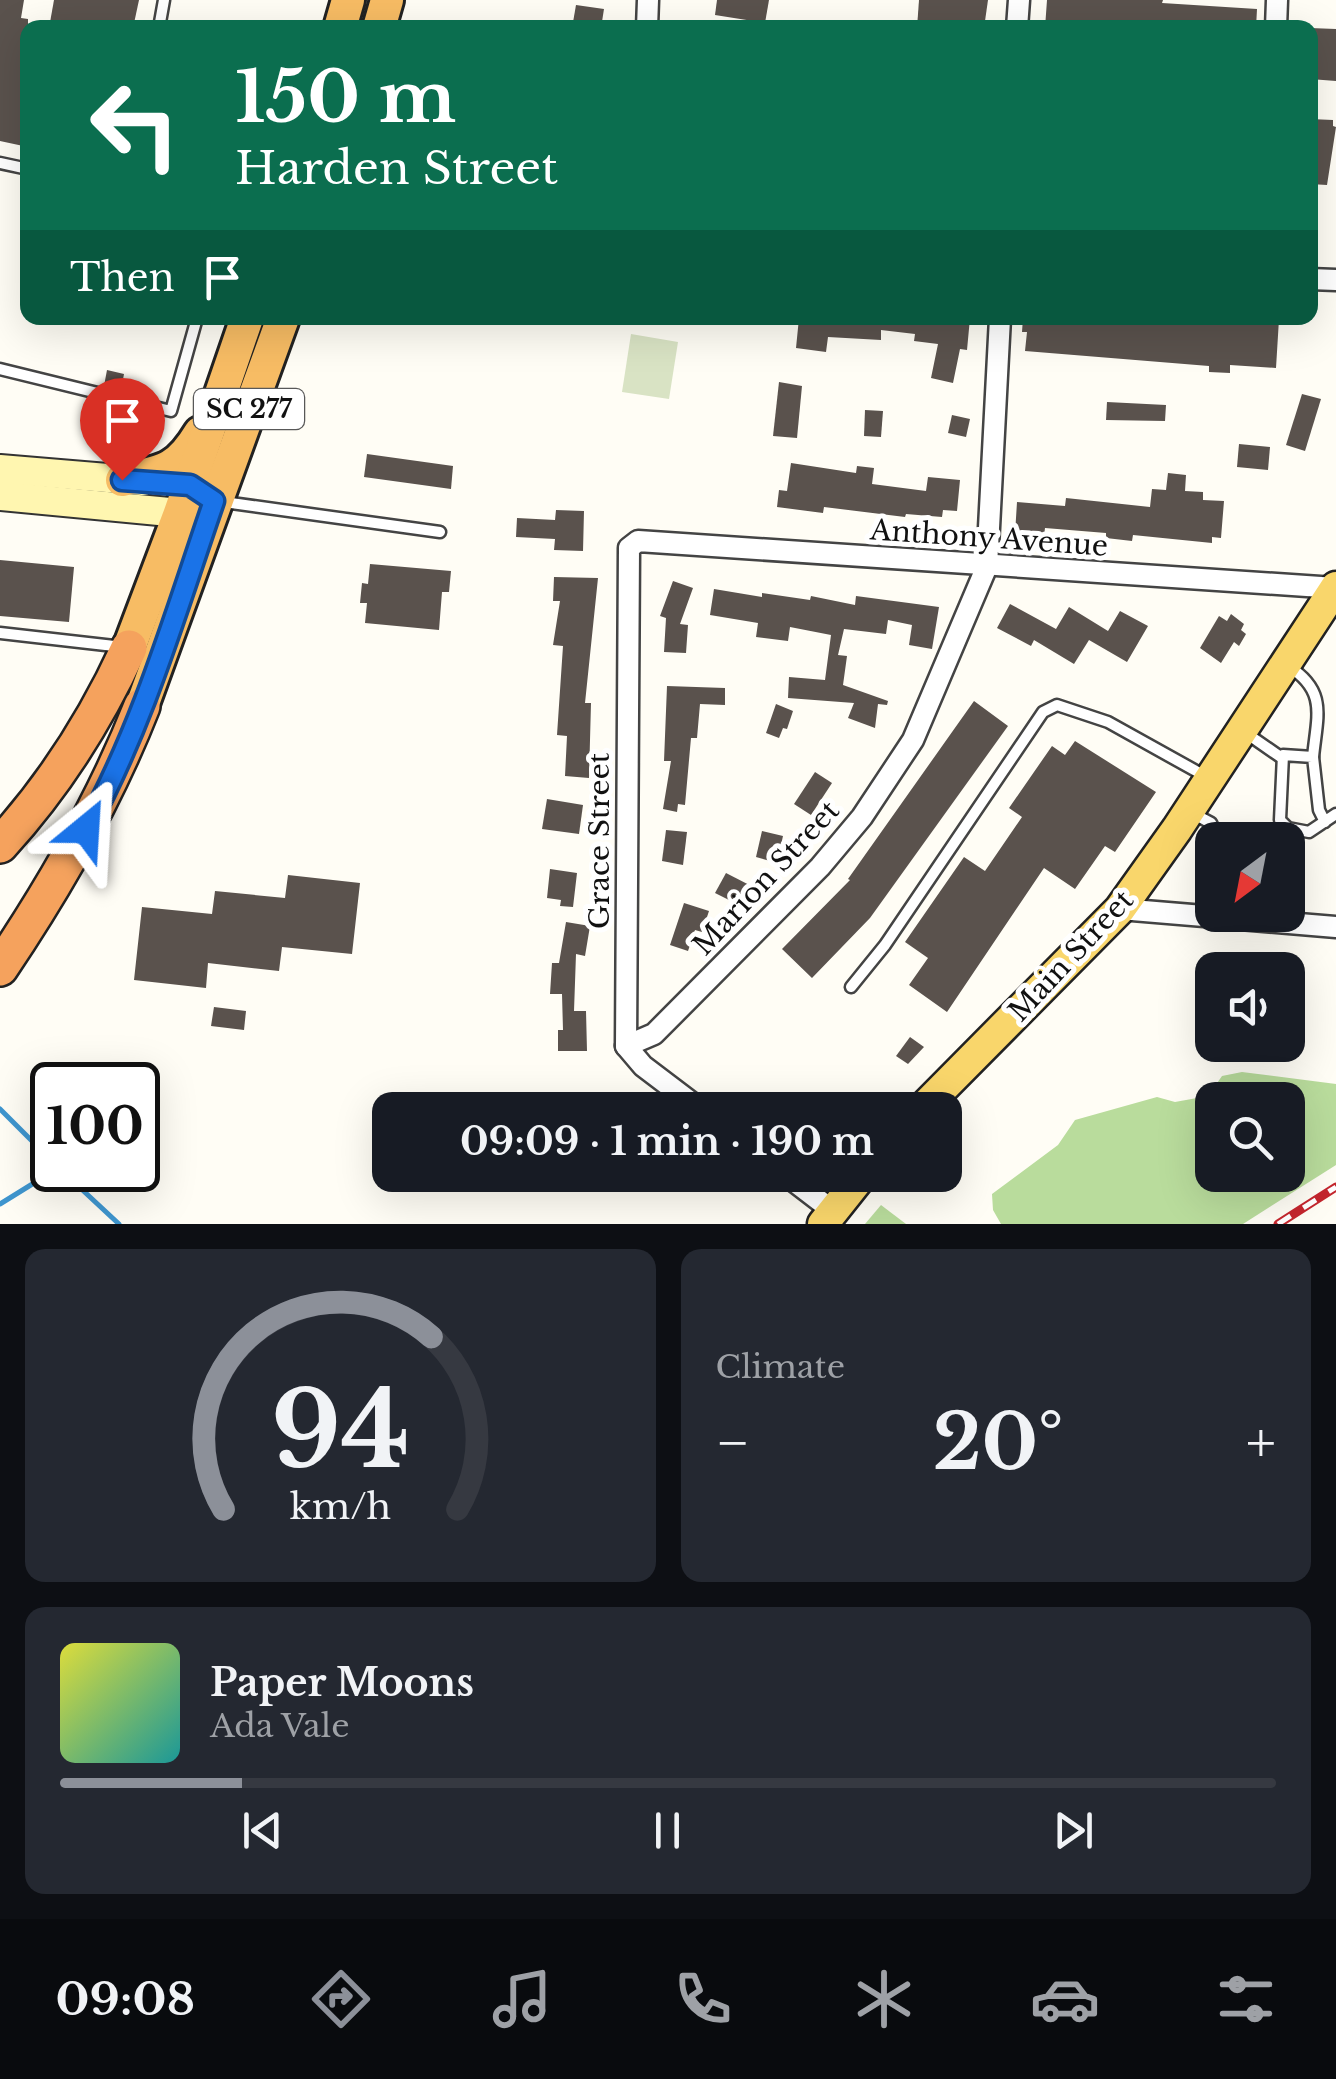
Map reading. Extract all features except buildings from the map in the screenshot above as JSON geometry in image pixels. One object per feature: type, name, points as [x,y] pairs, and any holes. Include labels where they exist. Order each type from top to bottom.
[{"type":"highway","name":"SC 277","points":[[0,968],[102,801],[142,706],[218,404],[245,325]]},
{"type":"highway","name":"SC 277","points":[[0,845],[82,738],[129,648],[280,325]]},
{"type":"highway","points":[[122,480],[176,465],[218,404]]},
{"type":"main road","points":[[0,469],[122,480],[195,500]]},
{"type":"main road","points":[[0,496],[195,500]]},
{"type":"main road","name":"Main Street","points":[[939,1092],[1120,909],[1336,588]]},
{"type":"main road","points":[[828,1217],[848,1192]]},
{"type":"street","name":"Marion Street","points":[[626,1046],[654,1034],[820,867],[862,817],[912,740],[987,566],[1000,325]]},
{"type":"street","name":"Anthony Avenue","points":[[638,541],[1336,588]]},
{"type":"street","name":"Grace Street","points":[[626,1046],[628,548],[638,541]]},
{"type":"street","points":[[1120,909],[1195,915]]},
{"type":"street","points":[[1305,924],[1336,927]]},
{"type":"street","points":[[626,1046],[642,1066],[677,1092]]},
{"type":"street","points":[[803,1192],[828,1217]]},
{"type":"lane","points":[[0,368],[171,411],[195,325]]},
{"type":"lane","points":[[195,500],[440,532]]},
{"type":"lane","points":[[0,633],[129,648]]},
{"type":"lane","points":[[1285,664],[1304,676],[1318,700],[1313,757],[1318,810],[1325,822]]},
{"type":"lane","points":[[850,987],[885,944],[1044,712],[1057,705],[1108,722],[1210,780]]},
{"type":"lane","points":[[1242,730],[1282,758]]},
{"type":"lane","points":[[1282,758],[1313,757]]},
{"type":"lane","points":[[1282,758],[1280,820],[1288,828],[1309,832],[1336,814]]},
{"type":"lane","points":[[1189,811],[1209,822]]},
{"type":"green space","points":[[631,334],[678,342],[669,399],[622,392]]},
{"type":"green space","points":[[1242,1072],[1336,1084],[1336,1165],[1305,1185],[1305,1082],[1218,1082],[1222,1076]]},
{"type":"green space","points":[[1157,1097],[1175,1102],[1195,1098],[1195,1192],[1293,1192],[1243,1224],[1001,1224],[993,1210],[992,1194],[1058,1145],[1075,1120]]},
{"type":"green space","points":[[881,1205],[906,1224],[865,1224]]},
{"type":"waterway","points":[[0,1109],[30,1139]]},
{"type":"waterway","points":[[0,1204],[30,1185]]},
{"type":"waterway","points":[[85,1192],[119,1224]]},
{"type":"railway","points":[[1278,1224],[1336,1187]]},
{"type":"route","points":[[86,829],[114,775],[142,706],[214,501],[190,485],[122,480]]}]
